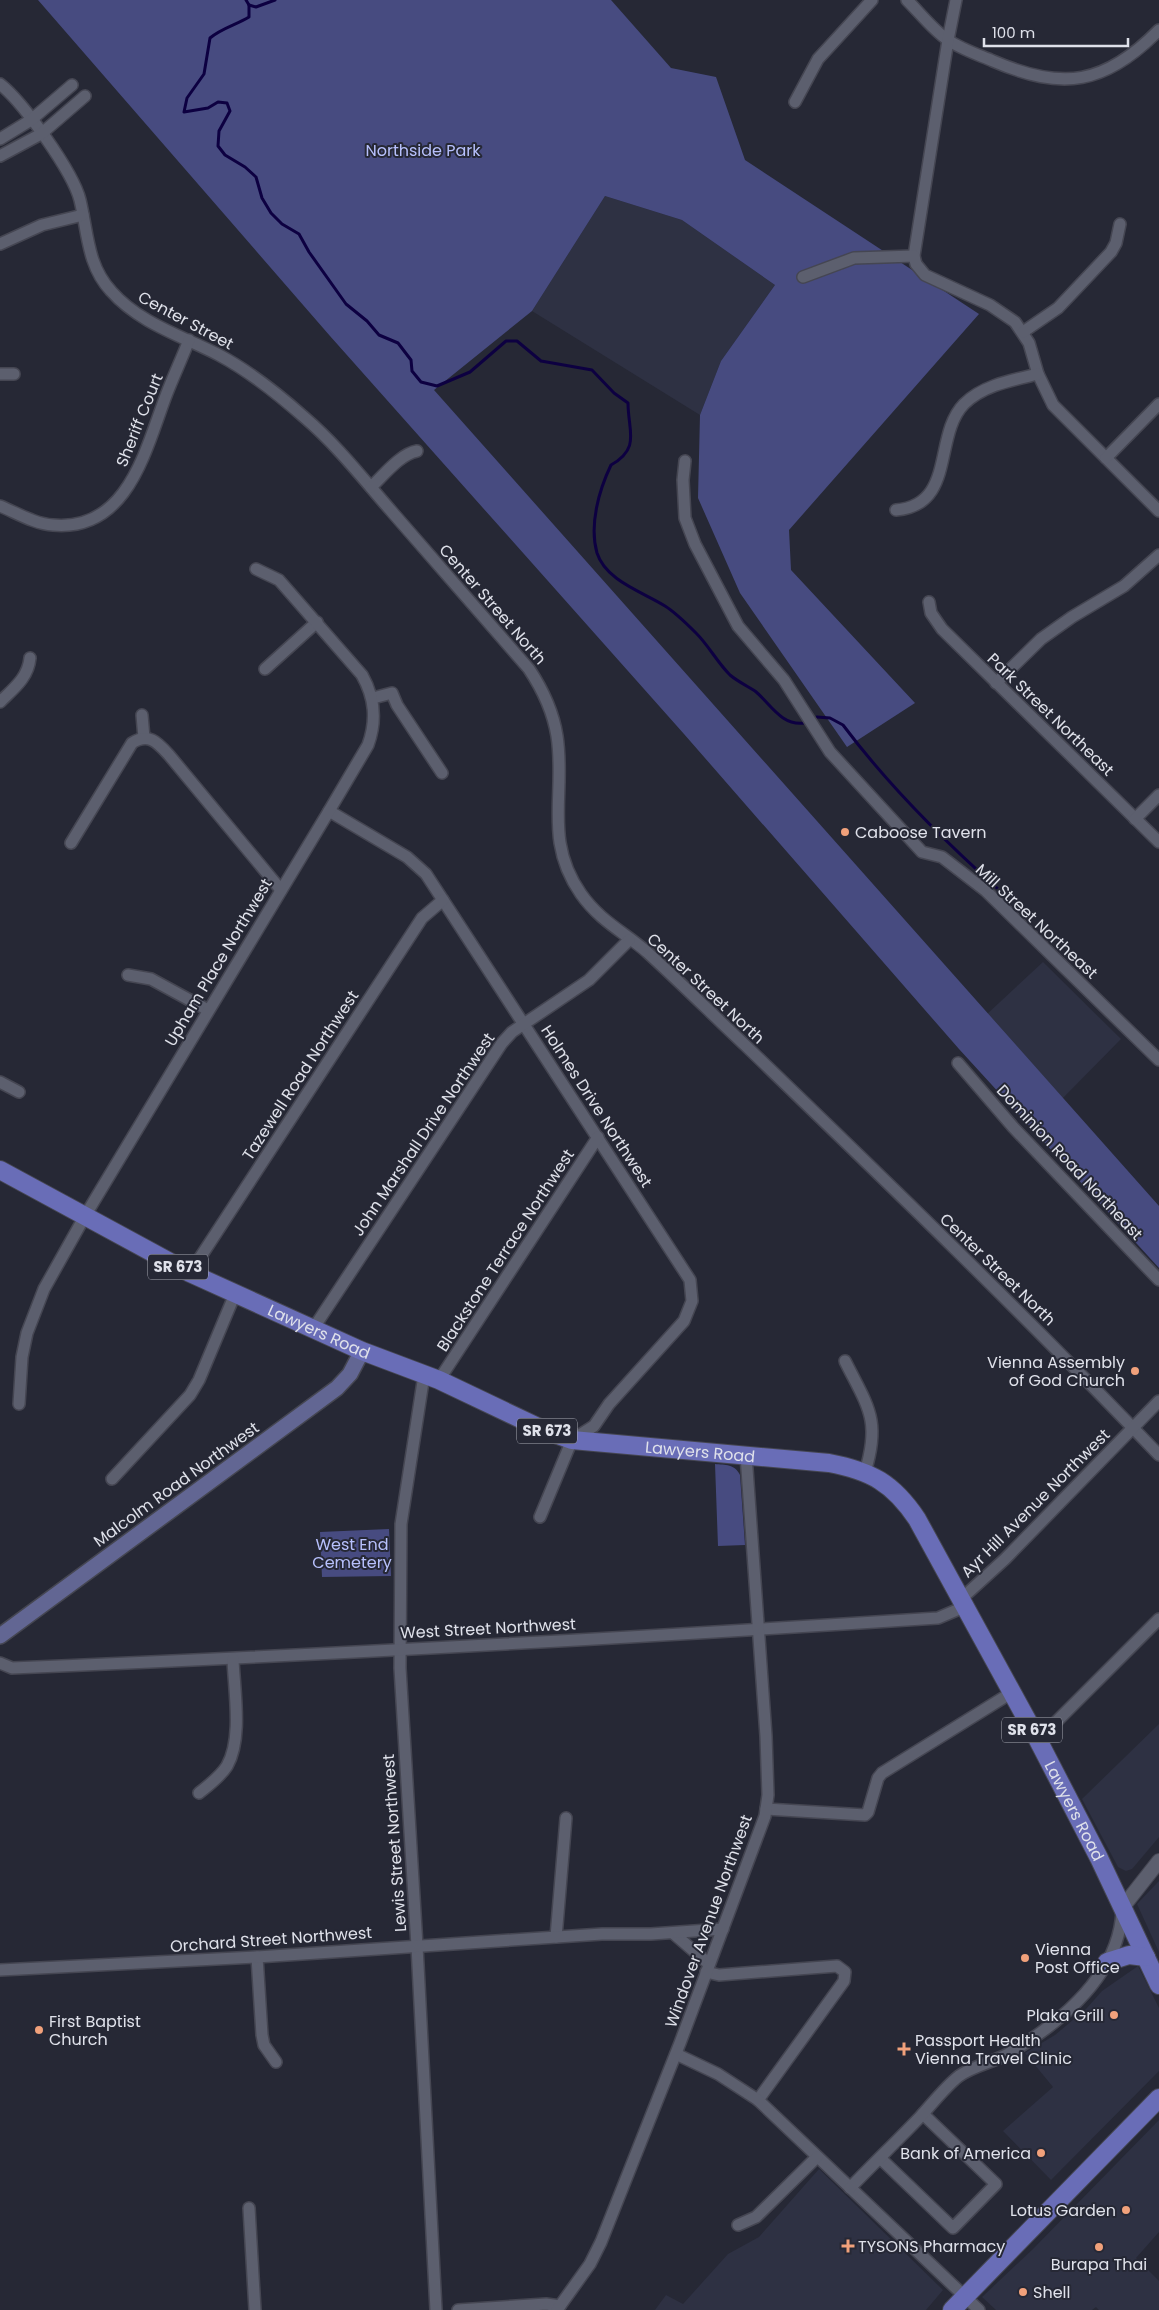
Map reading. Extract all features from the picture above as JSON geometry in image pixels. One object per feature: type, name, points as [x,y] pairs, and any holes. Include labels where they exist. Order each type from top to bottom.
[{"type":"main road","name":"Lawyers Road","points":[[0,1170],[190,1273],[362,1351],[432,1378],[544,1430],[572,1440],[829,1463],[865,1472],[886,1484],[905,1501],[917,1519],[1038,1740],[1159,1985]]},
{"type":"main road","name":"Malcolm Road Northwest","points":[[0,1636],[336,1388],[350,1374],[362,1351]]},
{"type":"main road","points":[[1108,1962],[1129,1955],[1146,1957]]},
{"type":"main road","points":[[952,2310],[1159,2098]]},
{"type":"street","points":[[795,102],[807,76],[818,59],[872,0]]},
{"type":"street","points":[[907,0],[948,40],[1020,72],[1045,78],[1064,79],[1098,74],[1117,65],[1139,50],[1159,30]]},
{"type":"street","points":[[956,0],[914,256],[916,264],[925,275],[998,310],[1015,322],[1029,343],[1045,391],[1057,409],[1159,511]]},
{"type":"street","name":"Center Street","points":[[0,84],[17,100],[67,169],[77,191],[92,260],[107,288],[130,310],[220,356],[254,377],[305,417],[340,452]]},
{"type":"street","points":[[0,139],[31,120],[72,85]]},
{"type":"street","points":[[0,156],[41,134],[85,96]]},
{"type":"street","points":[[0,244],[42,225],[83,215]]},
{"type":"street","points":[[1023,332],[1058,308],[1111,252],[1116,243],[1120,224]]},
{"type":"street","points":[[803,277],[854,258],[914,256]]},
{"type":"street","name":"Sheriff Court","points":[[0,506],[39,523],[68,525],[95,518],[115,503],[128,487],[144,456],[166,394],[189,340]]},
{"type":"street","points":[[0,374],[14,374]]},
{"type":"street","points":[[896,510],[920,502],[935,484],[950,425],[966,402],[989,388],[1038,374]]},
{"type":"street","points":[[1106,458],[1159,404]]},
{"type":"street","points":[[371,487],[401,460],[412,452],[417,451]]},
{"type":"street","name":"Center Street North","points":[[340,452],[523,662],[539,685],[548,703],[557,739],[556,819],[563,857],[573,881],[592,909],[645,951],[778,1077],[1063,1356],[1159,1455]]},
{"type":"street","name":"Mill Street Northeast","points":[[684,461],[682,480],[685,518],[695,544],[738,626],[784,680],[830,752],[922,852],[942,857],[986,891],[1159,1060]]},
{"type":"street","points":[[996,683],[1041,640],[1072,617],[1124,586],[1159,555]]},
{"type":"street","name":"Upham Place Northwest","points":[[19,1404],[22,1357],[34,1311],[44,1289],[85,1216],[368,745],[374,722],[373,698],[362,675],[279,580],[256,569]]},
{"type":"street","name":"Park Street Northeast","points":[[930,602],[936,622],[1159,842]]},
{"type":"street","points":[[265,669],[317,622]]},
{"type":"street","points":[[0,702],[21,682],[27,673],[30,658]]},
{"type":"street","points":[[373,698],[392,693],[397,705],[442,773]]},
{"type":"street","points":[[142,715],[144,738]]},
{"type":"street","points":[[71,843],[132,743],[144,738],[156,742],[169,756],[281,890]]},
{"type":"street","points":[[1135,819],[1159,795]]},
{"type":"street","name":"Holmes Drive Northwest","points":[[329,810],[413,862],[426,874],[690,1280],[692,1301],[684,1321],[609,1404],[594,1426],[572,1440]]},
{"type":"street","name":"Tazewell Road Northwest","points":[[190,1273],[422,918],[443,900]]},
{"type":"street","name":"John Marshall Drive Northwest","points":[[313,1329],[496,1050],[512,1032],[589,980],[629,940]]},
{"type":"street","points":[[128,975],[151,979],[208,1010]]},
{"type":"street","name":"Dominion Road Northeast","points":[[958,1064],[1013,1127],[1159,1280]]},
{"type":"street","points":[[0,1082],[19,1092]]},
{"type":"street","name":"Blackstone Terrace Northwest","points":[[432,1378],[598,1137]]},
{"type":"street","points":[[112,1479],[190,1395],[199,1380],[235,1294]]},
{"type":"street","points":[[845,1361],[867,1404],[871,1418],[873,1442],[865,1472]]},
{"type":"street","name":"Lewis Street Northwest","points":[[432,1378],[402,1524],[399,1649],[436,2310]]},
{"type":"street","name":"Ayr Hill Avenue Northwest","points":[[962,1603],[1159,1401]]},
{"type":"street","points":[[540,1517],[572,1440]]},
{"type":"street","name":"Windover Avenue Northwest","points":[[559,2308],[590,2264],[601,2242],[676,2054],[759,1836],[766,1809],[766,1736],[746,1455]]},
{"type":"street","name":"West Street Northwest","points":[[0,1671],[12,1668],[232,1659],[938,1618],[962,1603]]},
{"type":"street","points":[[1038,1740],[1159,1619]]},
{"type":"street","points":[[198,1793],[221,1774],[232,1754],[236,1729],[232,1659]]},
{"type":"street","name":"West Street Northwest","points":[[0,1663],[12,1668]]},
{"type":"street","points":[[766,1809],[865,1815],[868,1812],[878,1778],[882,1773],[1011,1693]]},
{"type":"street","points":[[556,1937],[566,1818]]},
{"type":"street","points":[[850,2188],[958,2077],[1008,2053],[1052,2024],[1069,2010],[1090,1987],[1108,1962],[1120,1930],[1122,1908],[1159,1861]]},
{"type":"street","name":"Orchard Street Northwest","points":[[0,1970],[257,1957],[556,1937],[673,1933],[723,1929]]},
{"type":"street","points":[[673,1933],[708,1968],[719,1974],[837,1966],[845,1972],[844,1981],[758,2100]]},
{"type":"street","points":[[257,1957],[262,2035],[264,2045],[276,2062]]},
{"type":"street","points":[[676,2054],[718,2074],[758,2100],[979,2310]]},
{"type":"street","points":[[880,2158],[952,2228],[996,2184],[923,2114]]},
{"type":"street","points":[[738,2225],[756,2217],[817,2157]]},
{"type":"street","points":[[249,2208],[255,2310]]},
{"type":"street","points":[[458,2310],[546,2304],[559,2308]]},
{"type":"shaded area","points":[[605,196],[682,220],[775,285],[721,361],[700,415],[532,311]]},
{"type":"shaded area","points":[[1043,962],[1121,1039],[1061,1100],[986,1015]]},
{"type":"shaded area","points":[[1159,1724],[1159,1837],[1132,1869],[1126,1871],[1118,1867],[1082,1799]]},
{"type":"shaded area","points":[[1159,1881],[1159,1952],[1137,1904]]},
{"type":"shaded area","points":[[1138,1966],[1159,2008],[1159,2071],[1051,2180],[1003,2131],[1053,2087],[1025,2053],[1055,2035],[1086,2009],[1102,1991]]},
{"type":"shaded area","points":[[1159,2120],[1159,2232],[1136,2258],[1159,2281],[1159,2310],[1099,2310],[1096,2307],[1092,2310],[996,2310],[982,2297],[1033,2249]]},
{"type":"shaded area","points":[[819,2169],[943,2290],[926,2310],[655,2310],[666,2295],[683,2304],[728,2254],[759,2237]]},
{"type":"green space","name":"Northside Park","points":[[38,0],[611,0],[671,68],[716,77],[745,160],[979,314],[789,530],[791,570],[915,703],[847,747],[740,593],[698,498],[700,415],[721,361],[775,285],[682,220],[605,196],[532,311],[434,390],[1159,1206],[1159,1268],[959,1049],[684,734],[330,336]]},
{"type":"green space","points":[[715,1464],[733,1467],[740,1475],[745,1545],[718,1546]]},
{"type":"green space","name":"West End Cemetery","points":[[389,1529],[391,1576],[322,1577],[320,1532]]},
{"type":"waterway","points":[[246,0],[249,5],[249,17],[210,38],[204,74],[187,98],[184,112],[208,108],[218,102],[227,103],[230,111],[219,131],[218,146],[225,155],[245,167],[256,177],[262,198],[271,213],[282,224],[299,234],[309,252],[346,304],[367,321],[379,335],[398,343],[411,360],[412,371],[421,382],[437,386],[470,372],[506,341],[517,341],[541,361],[592,370],[614,393],[628,403],[631,430],[630,445],[620,459],[611,465],[596,508],[595,542],[597,553],[602,563],[608,571],[626,585],[665,606],[676,615],[701,638],[730,675],[755,691],[776,713],[789,721],[804,723]]},
{"type":"waterway","points":[[249,5],[256,7],[275,0]]},
{"type":"waterway","points":[[817,717],[830,718],[843,725],[897,790],[956,850],[997,888]]},
{"type":"place","name":"Caboose Tavern","points":[[845,832]]},
{"type":"place","name":"Vienna Assembly of God Church","points":[[1135,1371]]},
{"type":"place","name":"Vienna Post Office","points":[[1025,1958]]},
{"type":"place","name":"Plaka Grill","points":[[1114,2015]]},
{"type":"place","name":"First Baptist Church","points":[[39,2030]]},
{"type":"place","name":"Passport Health Vienna Travel Clinic","points":[[904,2049]]},
{"type":"place","name":"Bank of America","points":[[1041,2153]]},
{"type":"place","name":"Lotus Garden","points":[[1126,2210]]},
{"type":"place","name":"TYSONS Pharmacy","points":[[848,2246]]},
{"type":"place","name":"Burapa Thai","points":[[1099,2247]]},
{"type":"place","name":"Shell","points":[[1023,2292]]}]
